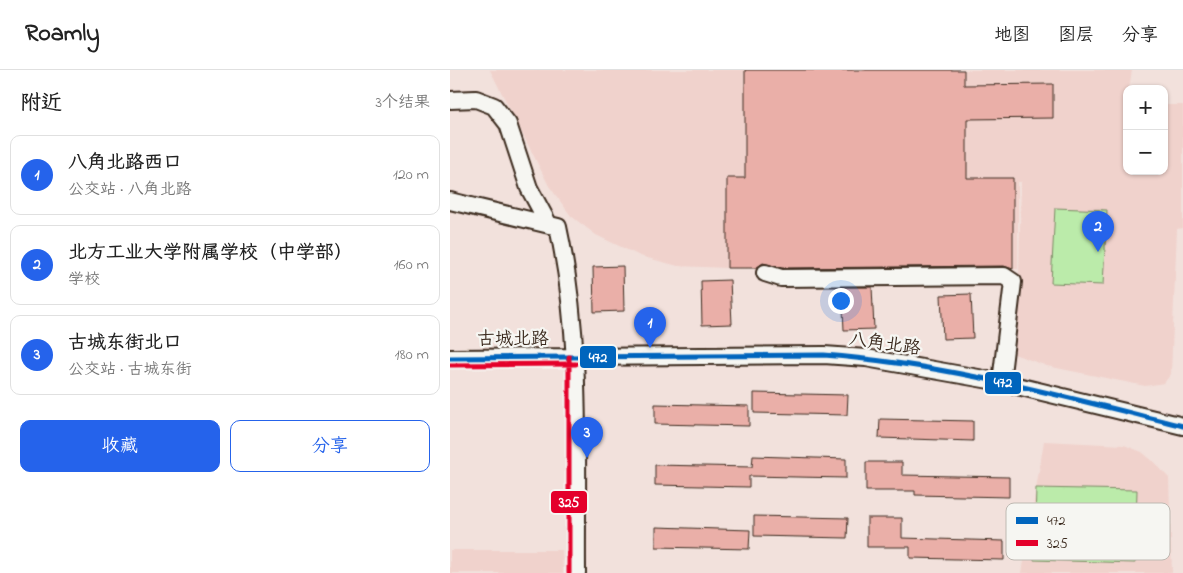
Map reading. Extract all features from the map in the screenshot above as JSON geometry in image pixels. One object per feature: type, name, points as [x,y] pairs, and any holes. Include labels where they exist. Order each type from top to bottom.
[{"type":"street","points":[[450,100],[476,99],[494,106],[508,124],[529,188],[549,226]]},
{"type":"street","points":[[450,201],[558,228],[568,275],[573,345],[576,357],[577,573]]},
{"type":"street","points":[[765,273],[781,278],[1004,276],[1013,282],[1001,382]]},
{"type":"street","name":"八角北路","points":[[576,357],[831,356],[866,358],[1001,382],[1183,426]]},
{"type":"street","name":"古城北路","points":[[450,358],[576,357]]},
{"type":"shaded area","points":[[490,70],[1132,70],[1130,85],[1123,85],[1123,175],[1168,175],[1168,105],[1183,105],[1183,228],[1177,229],[1171,374],[1164,383],[1145,386],[1047,366],[1014,354],[1019,275],[1021,182],[1018,182],[1018,269],[727,268],[678,266],[640,256],[596,235],[571,216],[549,186]]},
{"type":"shaded area","points":[[1044,441],[1124,445],[1142,452],[1169,478],[1170,503],[1034,503]]},
{"type":"shaded area","points":[[1170,510],[1172,573],[1022,573],[1024,560],[1170,560]]},
{"type":"shaded area","points":[[450,550],[562,550],[563,573],[450,573]]},
{"type":"green space","points":[[1055,208],[1107,210],[1103,285],[1051,283]]},
{"type":"green space","points":[[1036,488],[1137,490],[1137,503],[1036,503]]},
{"type":"green space","points":[[1034,560],[1135,560],[1135,563]]},
{"type":"building","points":[[745,70],[964,70],[964,85],[1053,84],[1053,118],[967,119],[967,178],[1013,178],[1013,269],[1004,266],[782,268],[763,263],[756,268],[727,268],[727,178],[745,178]]},
{"type":"building","points":[[623,266],[624,311],[594,312],[593,267]]},
{"type":"building","points":[[730,280],[732,324],[702,325],[701,281]]},
{"type":"building","points":[[842,287],[872,287],[874,329],[844,330]]},
{"type":"building","points":[[971,294],[973,338],[943,339],[941,295]]},
{"type":"building","points":[[754,393],[848,395],[847,415],[754,413]]},
{"type":"building","points":[[655,404],[749,406],[749,426],[655,424]]},
{"type":"building","points":[[880,419],[973,421],[973,441],[879,438]]},
{"type":"building","points":[[753,456],[846,459],[846,478],[749,476],[749,487],[655,485],[655,465],[752,467]]},
{"type":"building","points":[[866,462],[902,462],[902,475],[1009,477],[1009,497],[915,495],[915,491],[866,491]]},
{"type":"building","points":[[754,516],[848,518],[847,538],[754,536]]},
{"type":"building","points":[[867,518],[902,518],[902,538],[1004,541],[1004,560],[910,558],[910,547],[867,547]]},
{"type":"building","points":[[656,527],[750,530],[749,549],[656,547]]},
{"type":"transit line","name":"472","points":[[450,358],[824,355],[870,359],[1005,383],[1183,426]]},
{"type":"transit line","name":"325","points":[[569,357],[569,573]]},
{"type":"transit line","name":"325","points":[[450,365],[576,364]]},
{"type":"place","name":"北方工业大学附属学校（中学部）","points":[[1098,252]]},
{"type":"place","name":"八角北路西口","points":[[650,348]]},
{"type":"place","name":"古城东街北口","points":[[587,458]]}]
